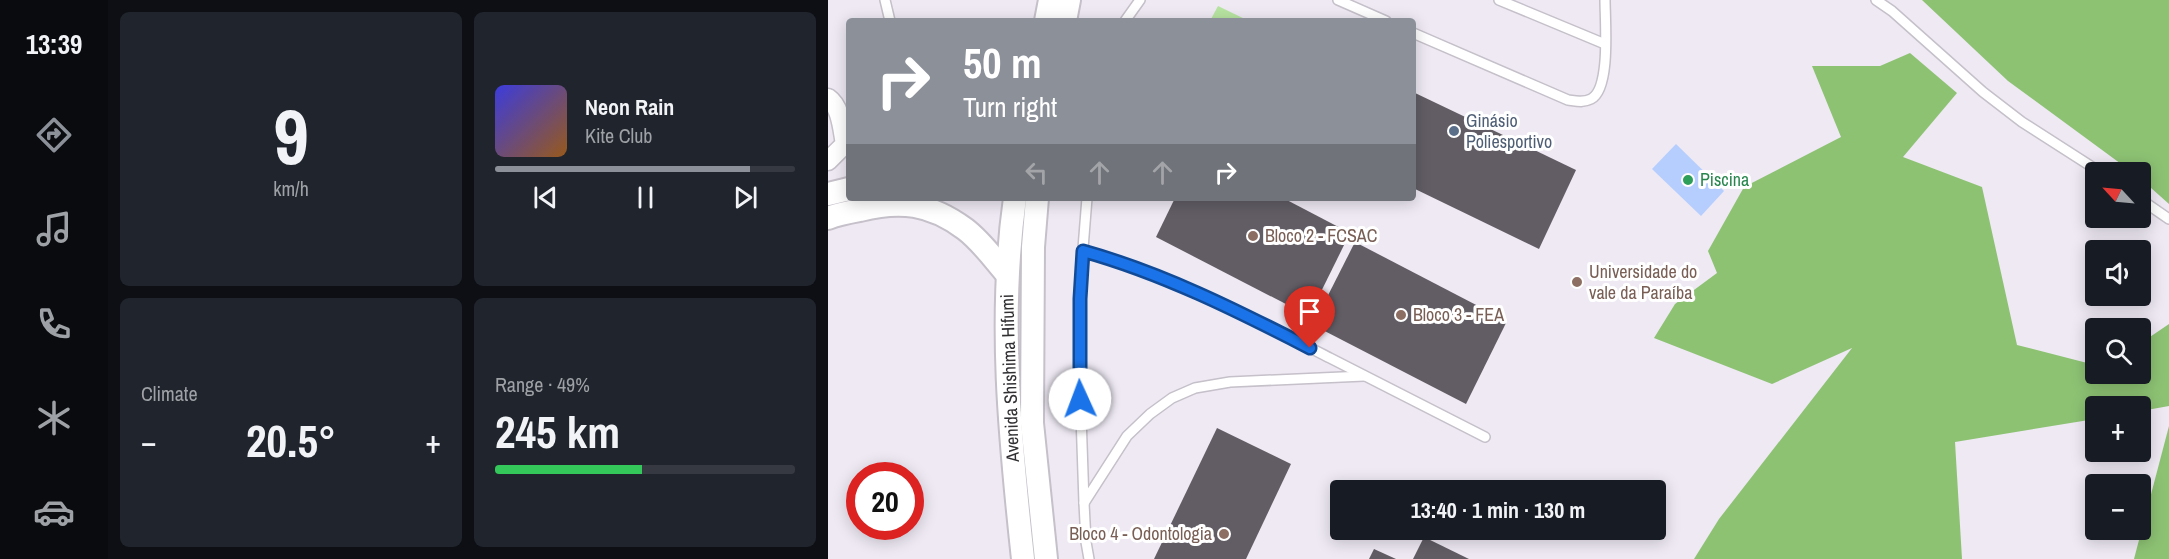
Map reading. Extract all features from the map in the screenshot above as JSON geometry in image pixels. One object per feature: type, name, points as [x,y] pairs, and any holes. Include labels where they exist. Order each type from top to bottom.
[{"type":"street","points":[[1047,18],[1050,0]]},
{"type":"street","points":[[1066,18],[1069,0]]},
{"type":"street","points":[[828,98],[833,102],[841,122],[844,144],[828,161]]},
{"type":"street","points":[[828,194],[846,190]]},
{"type":"street","name":"Avenida Shishima Hifumi","points":[[1015,201],[1006,273],[1009,428],[1023,559]]},
{"type":"street","name":"Avenida Shishima Hifumi","points":[[1037,201],[1033,247],[1032,423],[1046,559]]},
{"type":"street","points":[[828,218],[896,203],[915,205],[936,212],[966,230],[1006,273]]},
{"type":"lane","points":[[885,0],[889,18]]},
{"type":"lane","points":[[1127,18],[1140,0]]},
{"type":"lane","points":[[1338,0],[1379,18]]},
{"type":"lane","points":[[1499,0],[1605,44]]},
{"type":"lane","points":[[1416,34],[1568,100],[1581,102],[1593,99],[1602,87],[1605,72],[1605,0]]},
{"type":"lane","points":[[1876,0],[1892,11],[1983,92],[2022,122],[2085,162]]},
{"type":"lane","points":[[1087,201],[1079,357],[1084,503],[1089,559]]},
{"type":"lane","points":[[2151,207],[2169,219]]},
{"type":"lane","points":[[1083,251],[1146,271],[1218,303],[1485,436]]},
{"type":"lane","points":[[1084,503],[1127,435],[1149,414],[1172,398],[1195,388],[1230,382],[1364,376]]},
{"type":"green space","points":[[1922,0],[2169,0],[2169,204],[2151,188],[2151,162],[2118,162],[2008,81]]},
{"type":"green space","points":[[1218,6],[1243,18],[1212,18]]},
{"type":"green space","points":[[1910,53],[1957,93],[1903,157],[1982,187],[2017,345],[2085,362],[2085,384],[2151,384],[2151,336],[2169,324],[2169,406],[2151,409],[2151,396],[2085,396],[2085,421],[1955,442],[1962,559],[1694,559],[1719,519],[1852,348],[1772,384],[1654,338],[1675,304],[1717,273],[1708,251],[1744,187],[1841,137],[1812,66],[1880,66]]},
{"type":"green space","points":[[2169,426],[2169,559],[2134,559],[2139,540],[2151,540],[2151,494]]},
{"type":"water","name":"Piscina","points":[[1676,144],[1724,191],[1701,216],[1652,169]]},
{"type":"building","name":"Ginásio Poliesportivo","points":[[1416,93],[1576,170],[1539,249],[1416,189]]},
{"type":"building","name":"Bloco 2 - FCSAC","points":[[1174,201],[1289,201],[1350,233],[1309,316],[1156,237]]},
{"type":"building","name":"Bloco 3 - FEA","points":[[1355,242],[1507,321],[1466,404],[1313,325]]},
{"type":"building","name":"Bloco 4 - Odontologia","points":[[1217,428],[1291,464],[1246,559],[1154,559]]},
{"type":"building","points":[[1422,540],[1430,540],[1469,559],[1413,559]]},
{"type":"building","points":[[1374,549],[1396,559],[1369,559]]},
{"type":"place","name":"Ginásio Poliesportivo","points":[[1454,131]]},
{"type":"place","name":"Piscina","points":[[1688,180]]},
{"type":"place","name":"Bloco 2 - FCSAC","points":[[1253,236]]},
{"type":"place","name":"Universidade do vale da Paraíba","points":[[1577,282]]},
{"type":"place","name":"Bloco 3 - FEA","points":[[1401,315]]},
{"type":"place","name":"Bloco 4 - Odontologia","points":[[1224,534]]},
{"type":"route","points":[[1080,399],[1080,299],[1083,251],[1119,261],[1155,275],[1310,348]]}]
